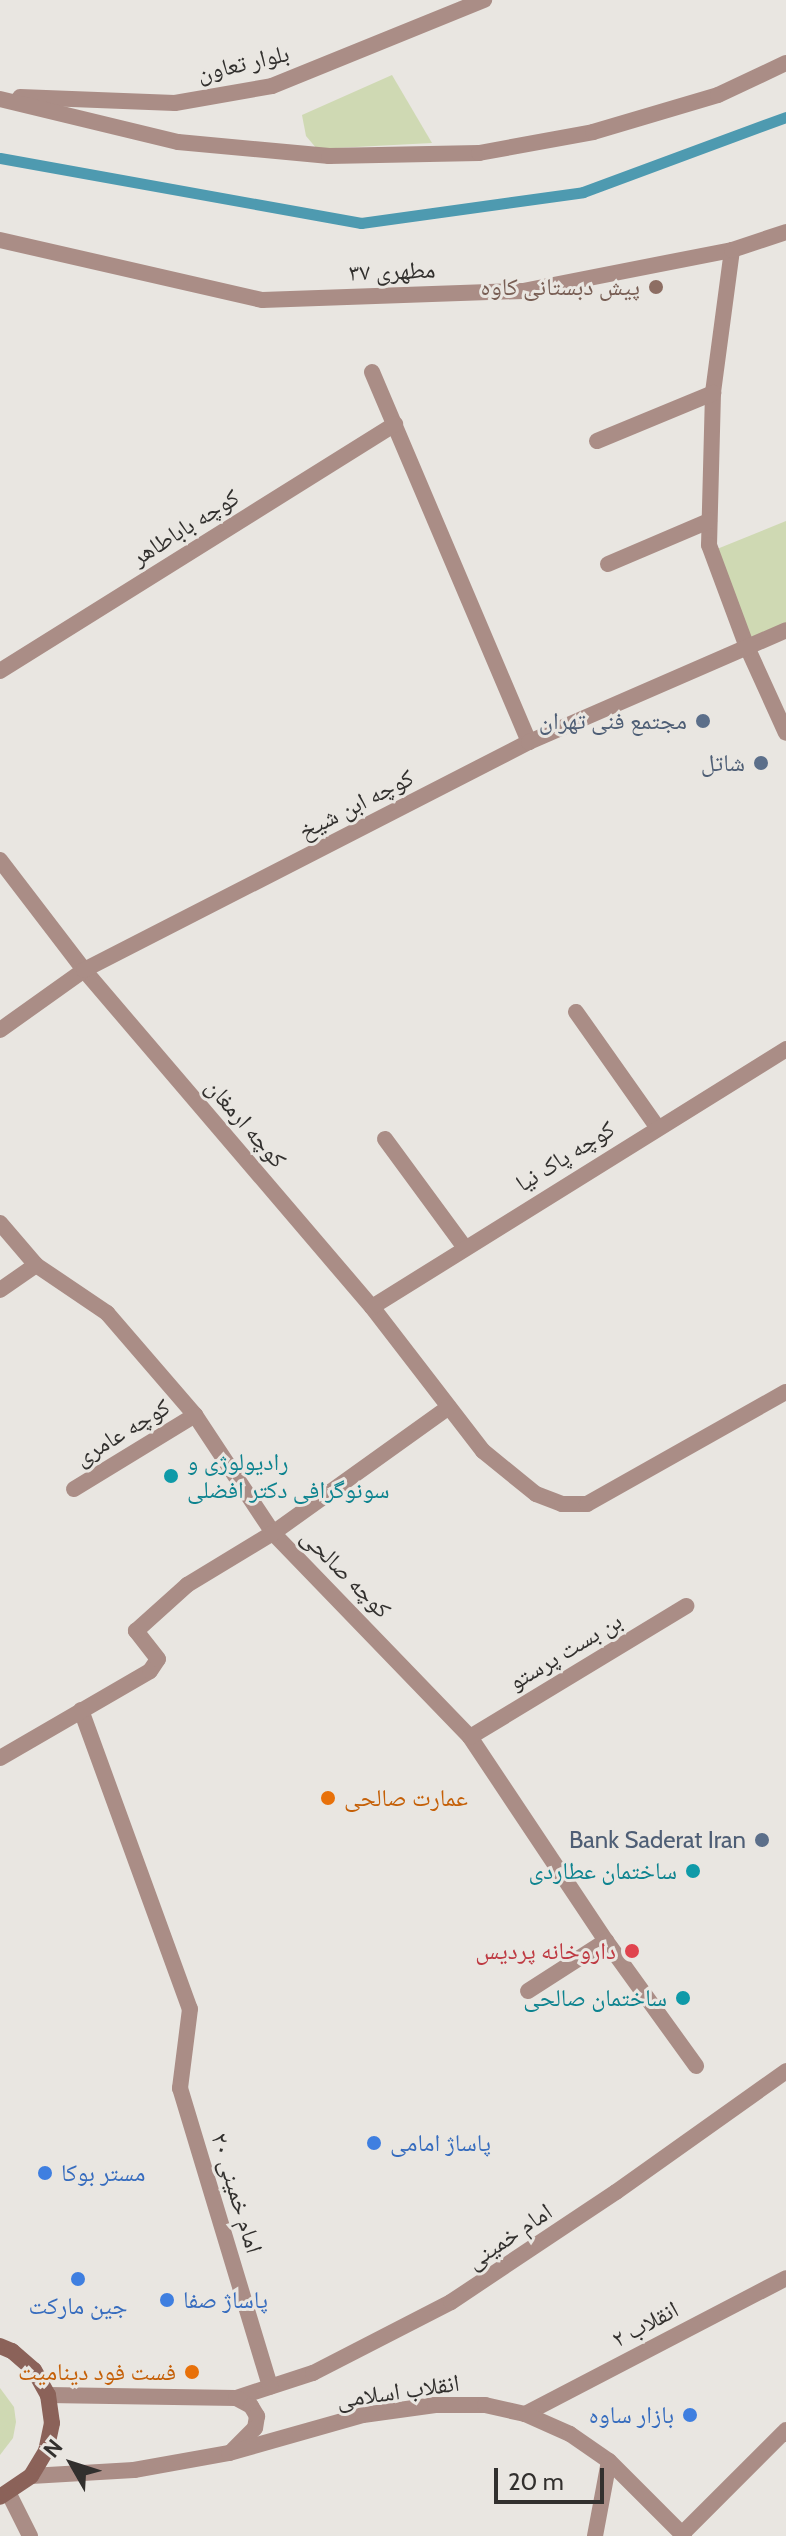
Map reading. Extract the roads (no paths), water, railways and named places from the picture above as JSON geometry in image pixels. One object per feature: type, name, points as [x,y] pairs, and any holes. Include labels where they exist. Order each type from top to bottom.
[{"type":"main road","points":[[0,2346],[12,2351],[34,2370],[48,2395],[52,2423],[46,2451],[31,2476],[4,2495]]},
{"type":"street","name":"بلوار تعاون","points":[[0,98],[175,103],[272,86],[484,0]]},
{"type":"street","points":[[0,98],[178,142],[329,156],[479,153],[621,124],[718,95],[786,63]]},
{"type":"street","name":"مطهری ۳۷","points":[[0,240],[262,300],[523,291],[732,250],[786,232]]},
{"type":"street","points":[[732,250],[713,393],[709,545],[747,647],[786,733]]},
{"type":"street","points":[[372,372],[529,742]]},
{"type":"street","points":[[597,441],[713,393]]},
{"type":"street","name":"کوچه باباطاهر","points":[[0,671],[395,424]]},
{"type":"street","points":[[608,564],[709,521]]},
{"type":"street","name":"کوچه ابن شیخ","points":[[0,1030],[84,970],[529,742],[786,630]]},
{"type":"street","name":"کوچه ارمغان","points":[[0,860],[84,970],[372,1307],[483,1451],[536,1494],[562,1504],[587,1504],[786,1392]]},
{"type":"street","points":[[576,1012],[657,1127]]},
{"type":"street","name":"کوچه پاک نیا","points":[[372,1307],[786,1049]]},
{"type":"street","points":[[385,1139],[465,1248]]},
{"type":"street","name":"کوچه صالحی","points":[[0,1223],[36,1265],[107,1313],[195,1415],[273,1533],[470,1737],[606,1941],[696,2066]]},
{"type":"street","points":[[0,1290],[36,1265]]},
{"type":"street","points":[[0,1758],[150,1671],[158,1659],[136,1631],[187,1585],[273,1533],[452,1412]]},
{"type":"street","name":"کوچه عامری","points":[[74,1489],[195,1415]]},
{"type":"street","name":"بن بست پرستو","points":[[470,1737],[686,1606]]},
{"type":"street","name":"امام خمینی ۲۰","points":[[81,1710],[190,2009],[180,2088],[270,2387]]},
{"type":"street","points":[[528,1991],[606,1941]]},
{"type":"street","name":"امام خمینی","points":[[48,2395],[236,2398],[341,2360],[451,2302],[616,2192],[786,2071]]},
{"type":"street","name":"انقلاب ۲","points":[[525,2414],[786,2278]]},
{"type":"street","points":[[229,2453],[246,2440],[255,2428],[257,2416],[251,2406],[236,2398]]},
{"type":"street","name":"انقلاب اسلامی","points":[[31,2476],[134,2470],[229,2453],[363,2415],[435,2405],[473,2405],[525,2414],[570,2434],[609,2461],[683,2535]]},
{"type":"street","points":[[683,2535],[786,2430]]},
{"type":"street","points":[[595,2536],[609,2461]]},
{"type":"street","points":[[4,2495],[30,2536]]},
{"type":"waterway","points":[[0,158],[361,223],[583,192],[786,117]]},
{"type":"place","name":"پیش دبستانی کاوه","points":[[656,287]]},
{"type":"place","name":"مجتمع فنی تهران","points":[[703,721]]},
{"type":"place","name":"شاتل","points":[[761,763]]},
{"type":"place","name":"رادیولوژی و سونوگرافی دکتر افضلی","points":[[171,1476]]},
{"type":"place","name":"عمارت صالحی","points":[[328,1798]]},
{"type":"place","name":"Bank Saderat Iran","points":[[762,1840]]},
{"type":"place","name":"ساختمان عطاردی","points":[[693,1871]]},
{"type":"place","name":"داروخانه پردیس","points":[[632,1951]]},
{"type":"place","name":"ساختمان صالحی","points":[[683,1998]]},
{"type":"place","name":"پاساژ امامی","points":[[374,2143]]},
{"type":"place","name":"مستر بوکا","points":[[45,2173]]},
{"type":"place","name":"جین مارکت","points":[[78,2279]]},
{"type":"place","name":"پاساژ صفا","points":[[167,2300]]},
{"type":"place","name":"فست فود دینامیت","points":[[192,2372]]},
{"type":"place","name":"بازار ساوه","points":[[690,2415]]}]
